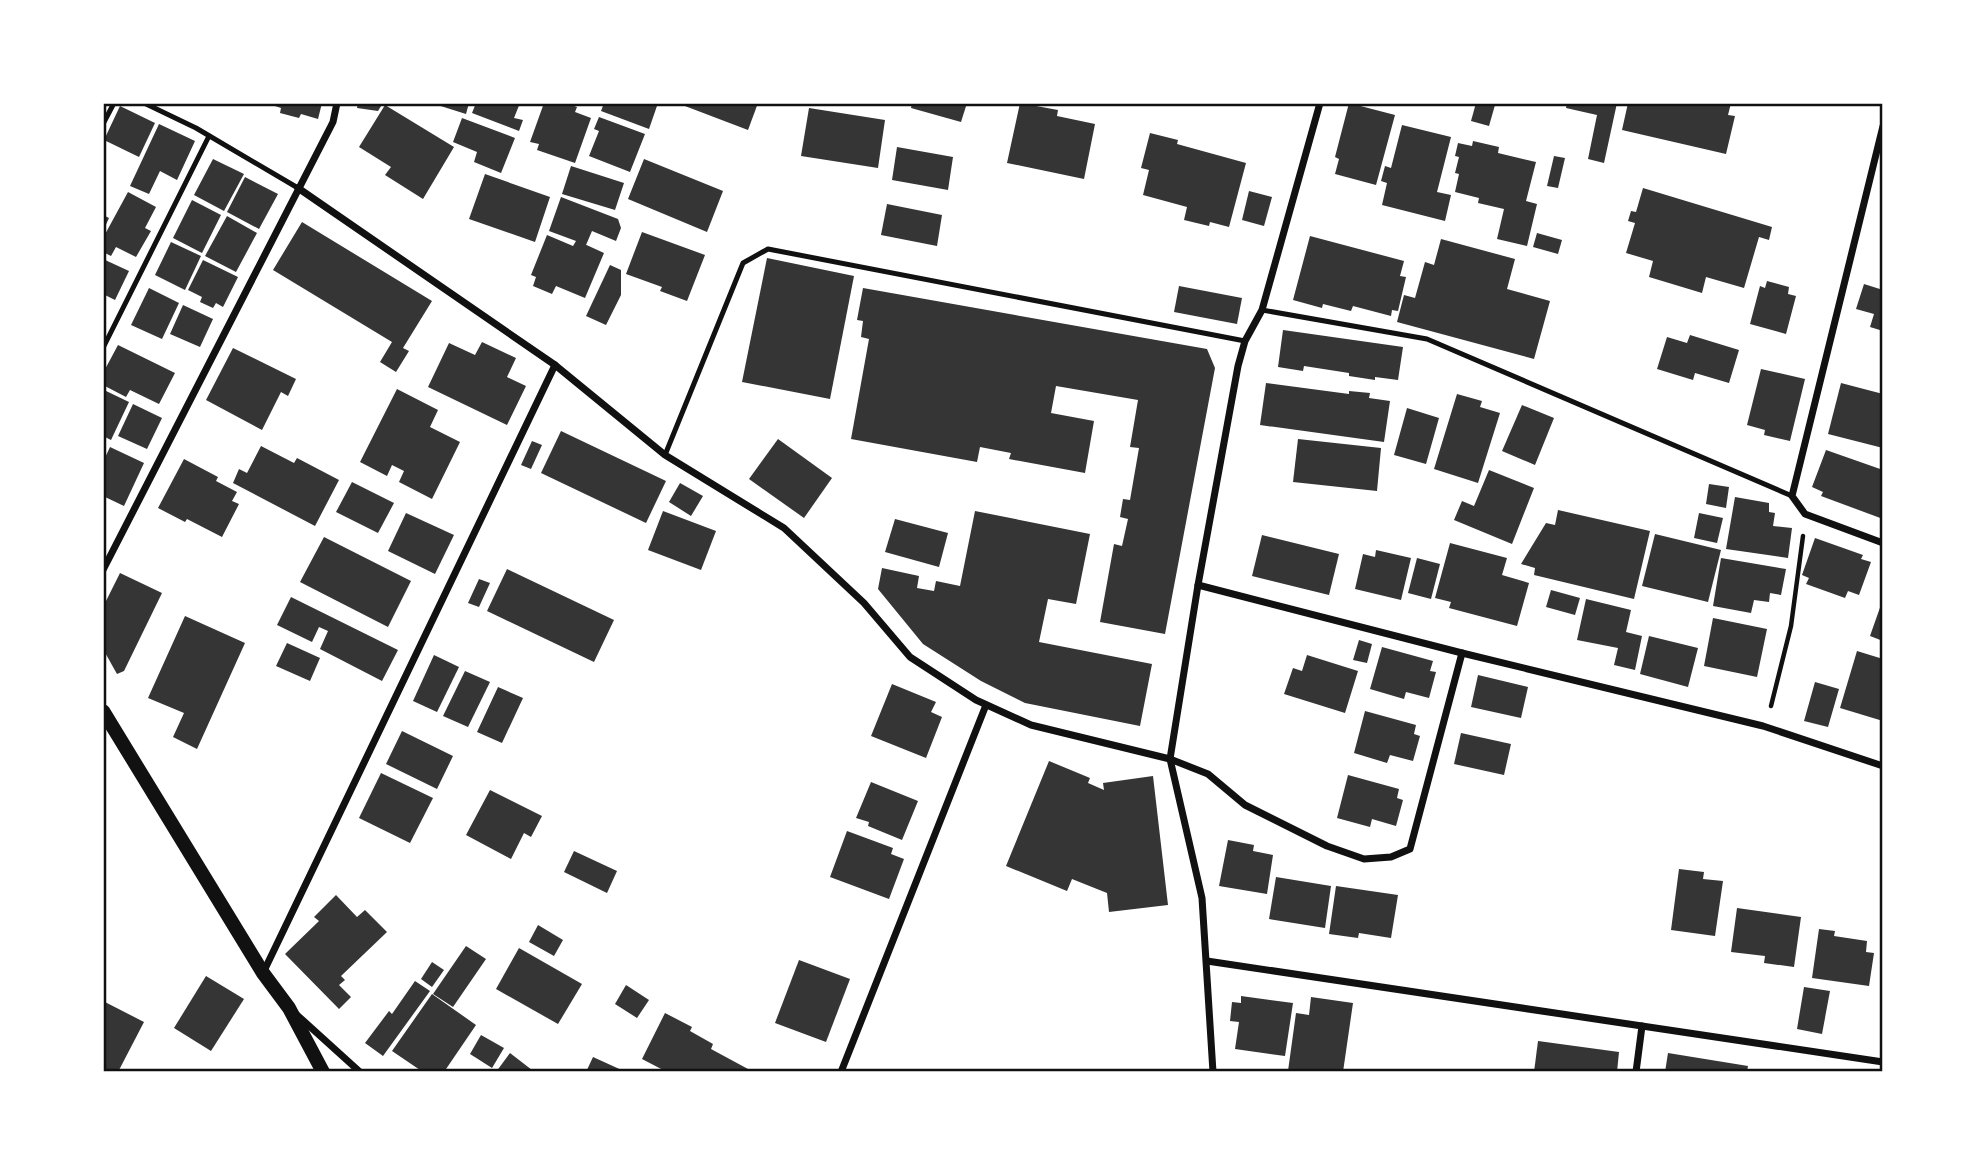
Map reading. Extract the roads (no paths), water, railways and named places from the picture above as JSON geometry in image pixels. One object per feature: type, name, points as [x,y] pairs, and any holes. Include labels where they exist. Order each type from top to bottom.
[{"type":"main road","points":[[103,711],[263,973],[289,1008],[323,1072]]},
{"type":"street","points":[[103,570],[333,122],[337,103]]},
{"type":"street","points":[[1213,1072],[1202,898],[1170,758],[1238,366],[1245,341],[1262,310],[1320,103]]},
{"type":"street","points":[[1883,127],[1792,496],[1805,514],[1883,543]]},
{"type":"street","points":[[298,188],[555,365],[665,455],[784,528],[864,603],[910,657],[986,705],[1031,724],[1170,758],[1208,774],[1245,805],[1328,846],[1364,859],[1391,858],[1410,849],[1462,653]]},
{"type":"street","points":[[263,973],[555,365]]},
{"type":"street","points":[[1198,585],[1766,727],[1883,766]]},
{"type":"street","points":[[841,1072],[986,705]]},
{"type":"street","points":[[1207,961],[1883,1062]]},
{"type":"street","points":[[289,1008],[360,1072]]},
{"type":"street","points":[[1636,1072],[1642,1026]]},
{"type":"lane","points":[[103,124],[114,103]]},
{"type":"lane","points":[[144,103],[209,136],[298,188]]},
{"type":"lane","points":[[103,348],[209,136]]},
{"type":"lane","points":[[665,455],[743,263],[768,249],[1245,341]]},
{"type":"lane","points":[[1262,310],[1427,339],[1792,496]]}]
